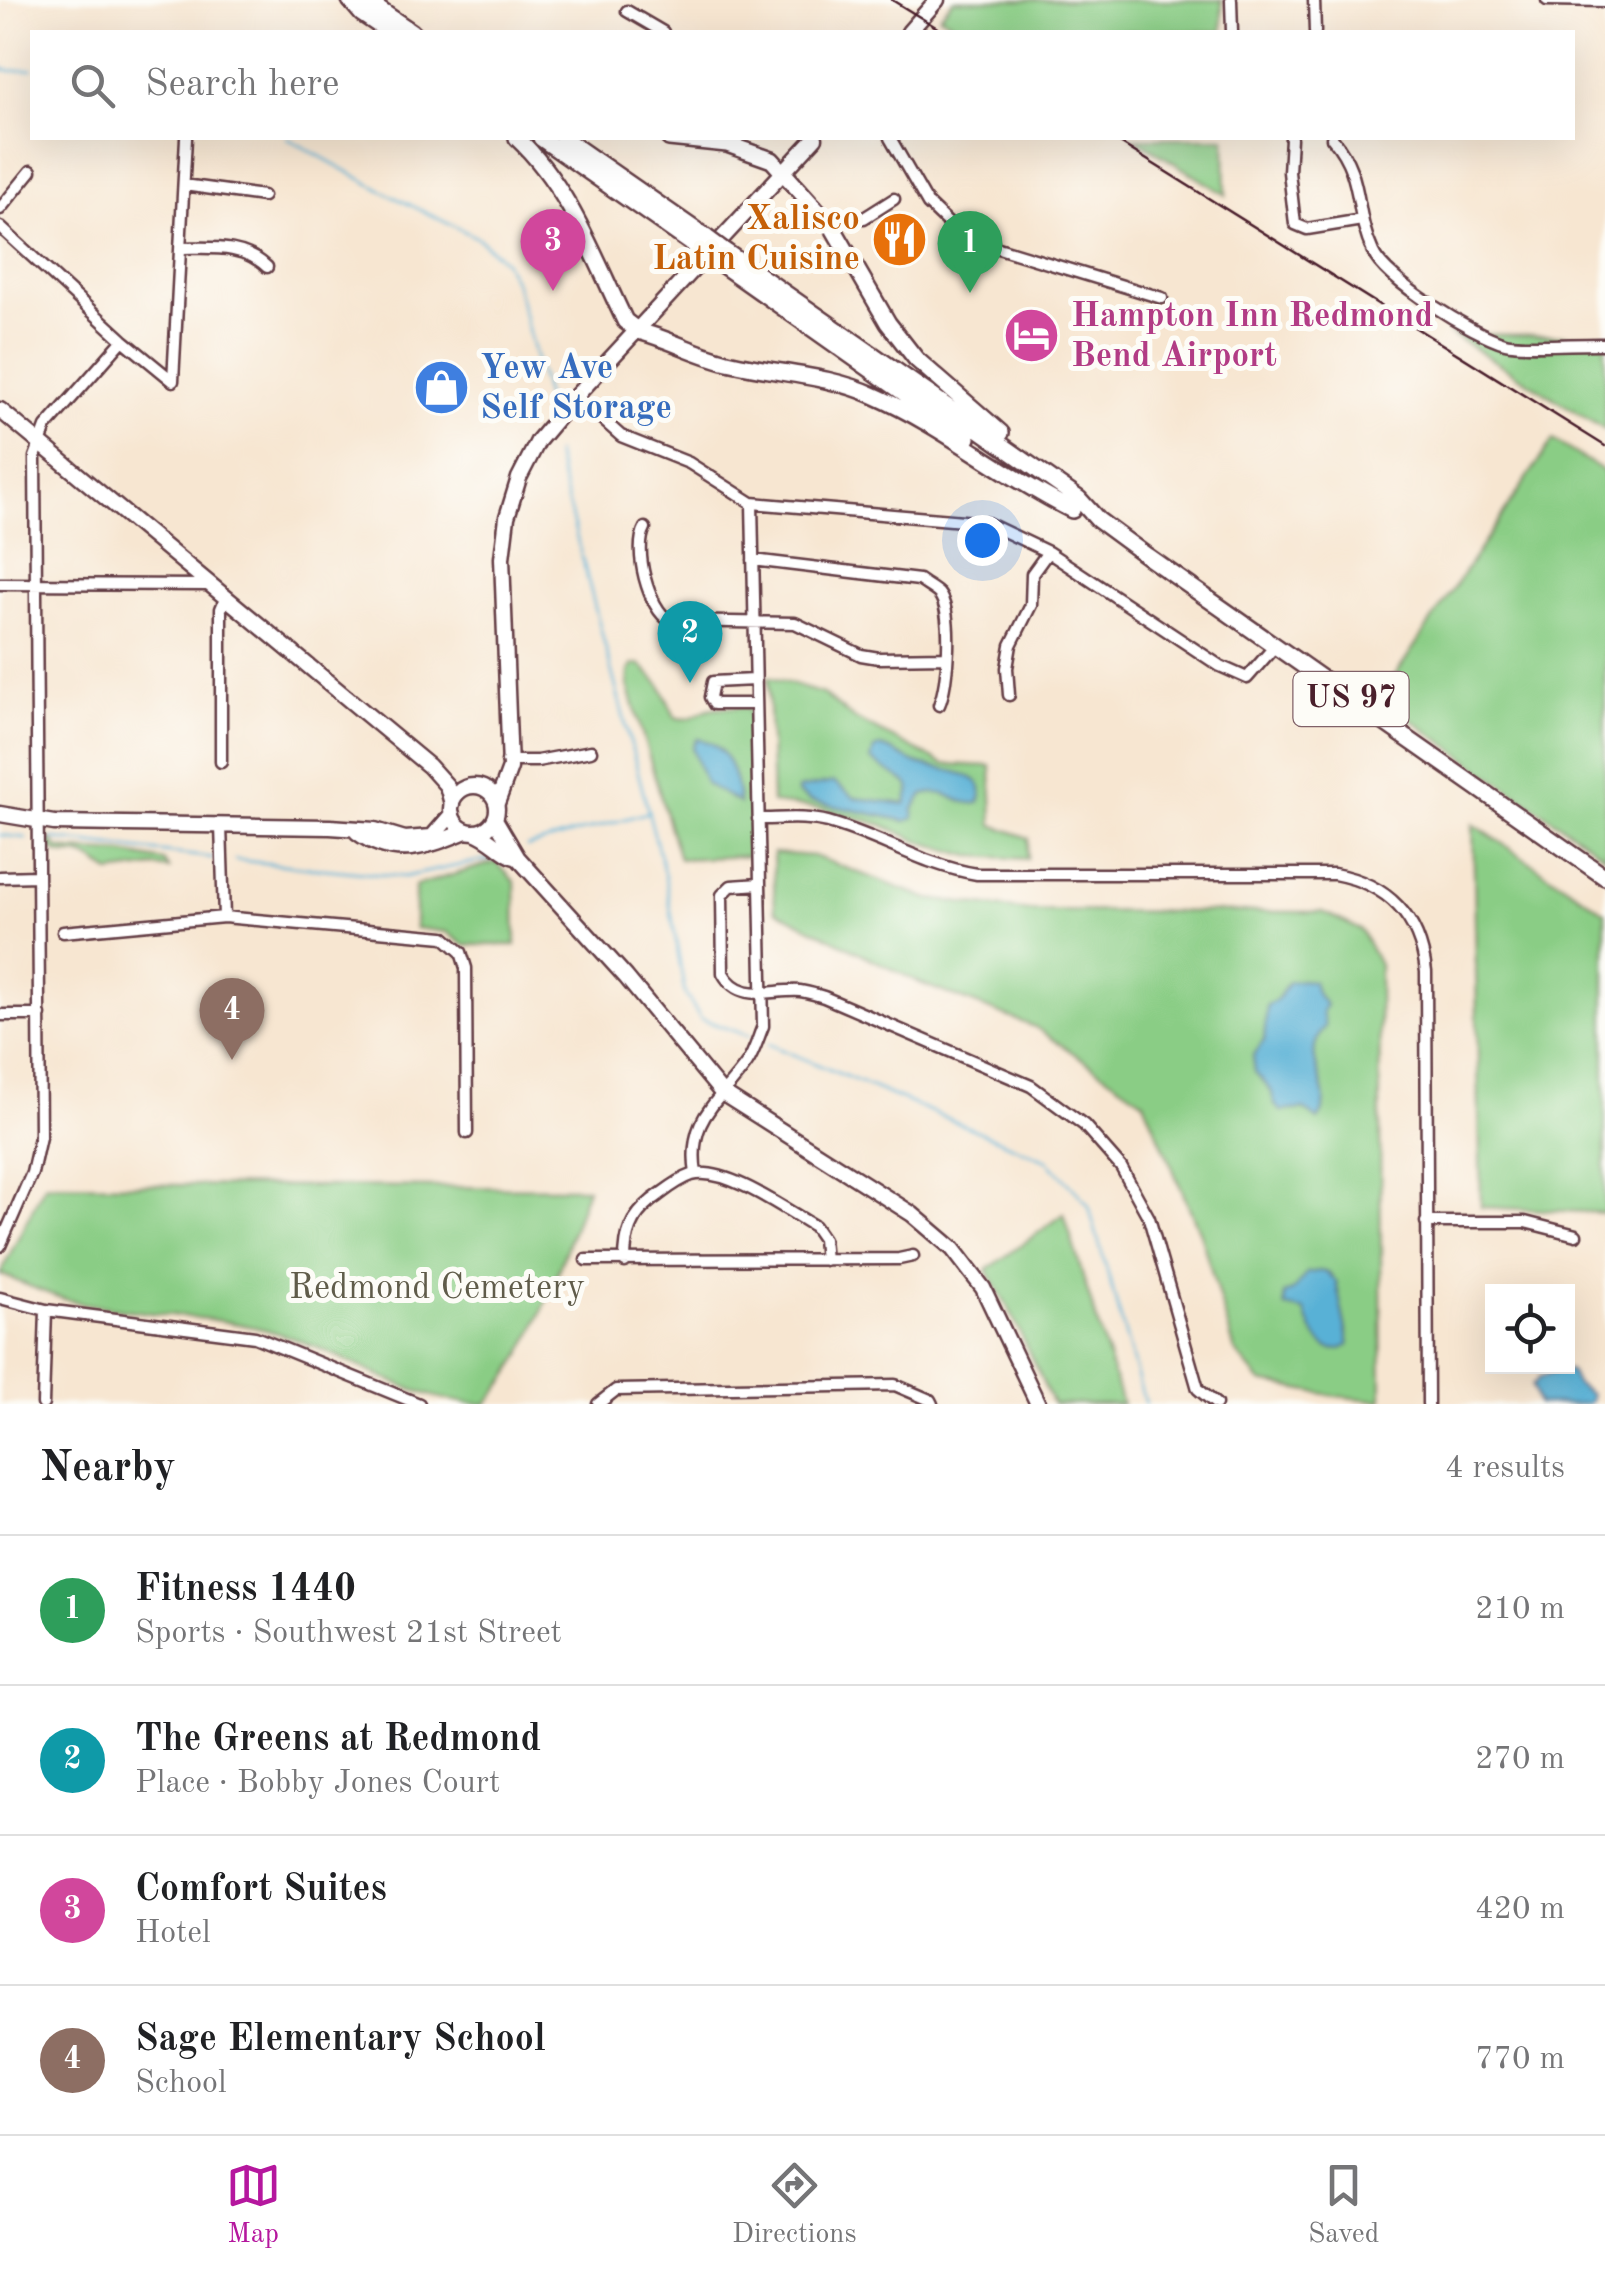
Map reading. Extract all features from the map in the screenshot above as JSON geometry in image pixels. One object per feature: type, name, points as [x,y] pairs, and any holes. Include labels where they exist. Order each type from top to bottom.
[{"type":"highway","points":[[350,0],[362,14],[392,26]]},
{"type":"highway","points":[[366,0],[392,26]]},
{"type":"highway","points":[[518,140],[548,172],[567,200],[625,321],[638,331],[731,363],[820,378],[868,392],[915,416],[1030,490],[1072,510]]},
{"type":"highway","name":"US 97","points":[[544,140],[1044,474],[1079,499],[1098,520],[1605,876]]},
{"type":"highway","name":"US 97","points":[[565,140],[702,243]]},
{"type":"highway","points":[[688,140],[726,144],[772,160],[834,228],[888,323],[916,359],[1044,474]]},
{"type":"highway","name":"US 97","points":[[722,256],[1072,510],[1098,520]]},
{"type":"main road","points":[[911,30],[938,0]]},
{"type":"main road","points":[[356,832],[367,839],[415,850],[484,830],[496,811],[510,768],[502,558],[507,517],[519,478],[538,441],[576,396],[813,140]]},
{"type":"main road","points":[[0,410],[430,766],[447,786],[457,824],[488,836],[510,856],[518,858]]},
{"type":"main road","points":[[0,814],[38,820],[330,827],[420,839],[432,836],[459,792],[496,779],[507,761]]},
{"type":"main road","points":[[430,766],[489,792],[518,858],[634,986],[722,1093],[912,1214],[954,1249],[982,1288],[1038,1404]]},
{"type":"street","points":[[1231,0],[1232,30]]},
{"type":"street","points":[[1314,0],[1315,30]]},
{"type":"street","points":[[1547,0],[1605,1]]},
{"type":"street","points":[[627,11],[660,30]]},
{"type":"street","points":[[0,227],[173,381],[186,140]]},
{"type":"street","points":[[891,140],[928,204],[954,228],[982,243],[1162,298]]},
{"type":"street","points":[[1291,140],[1289,172],[1295,224],[1307,229],[1362,220]]},
{"type":"street","points":[[1334,140],[1348,157],[1358,183],[1362,220],[1374,256],[1395,278],[1507,344],[1605,344]]},
{"type":"street","points":[[0,209],[31,171]]},
{"type":"street","points":[[184,185],[263,196]]},
{"type":"street","points":[[864,218],[894,199]]},
{"type":"street","points":[[180,248],[254,254],[267,267]]},
{"type":"street","points":[[0,1246],[32,1173],[40,1137],[35,457],[46,427],[123,340]]},
{"type":"street","points":[[576,396],[621,436],[690,463],[752,503],[987,524],[1048,552],[1220,666],[1246,678],[1275,646]]},
{"type":"street","points":[[696,1174],[695,1134],[750,1060],[763,1026],[752,503]]},
{"type":"street","points":[[645,528],[638,544],[651,600],[662,616],[684,624],[795,624],[860,654],[878,658],[946,657]]},
{"type":"street","points":[[1010,694],[1007,668],[1011,645],[1031,606],[1032,574],[1048,552]]},
{"type":"street","points":[[753,560],[919,580],[940,594],[946,615],[946,689],[939,706]]},
{"type":"street","points":[[0,584],[213,585]]},
{"type":"street","points":[[221,762],[222,609],[226,597]]},
{"type":"street","points":[[754,680],[713,682],[710,697],[714,704],[755,704]]},
{"type":"street","points":[[507,761],[537,761],[591,751]]},
{"type":"street","points":[[758,819],[828,822],[948,868],[977,874],[1334,874],[1382,890],[1395,900],[1414,925],[1424,954],[1428,1404]]},
{"type":"street","points":[[221,826],[224,917]]},
{"type":"street","points":[[0,877],[38,876]]},
{"type":"street","points":[[760,884],[731,886],[722,896],[723,973],[739,990],[764,994],[800,991],[824,997],[1031,1086],[1084,1124],[1121,1167],[1149,1218],[1198,1390],[1216,1404]]},
{"type":"street","points":[[63,932],[224,917],[444,938],[461,952],[466,968],[468,1133]]},
{"type":"street","points":[[0,1014],[40,1014]]},
{"type":"street","points":[[625,1262],[625,1238],[636,1214],[674,1183],[696,1174],[725,1176],[814,1226],[824,1239],[826,1260]]},
{"type":"street","points":[[1426,1222],[1526,1222],[1576,1236]]},
{"type":"street","points":[[586,1260],[913,1256]]},
{"type":"street","points":[[0,1298],[46,1310],[254,1338],[418,1404]]},
{"type":"street","points":[[43,1404],[46,1310]]},
{"type":"street","points":[[598,1404],[616,1390],[895,1385],[931,1402]]},
{"type":"green space","points":[[953,0],[1222,0],[1222,30],[964,30],[940,16]]},
{"type":"green space","points":[[1137,140],[1225,140],[1226,195]]},
{"type":"green space","points":[[1451,334],[1605,336],[1605,430]]},
{"type":"green space","points":[[1553,440],[1605,472],[1605,856],[1380,698]]},
{"type":"green space","points":[[633,665],[641,665],[661,686],[675,717],[688,718],[716,708],[749,708],[752,856],[679,859],[628,685]]},
{"type":"green space","points":[[768,677],[823,694],[853,718],[944,764],[991,766],[993,825],[1029,838],[1027,859],[970,856],[918,841],[883,825],[822,809],[772,803]]},
{"type":"green space","points":[[1473,824],[1605,912],[1605,1213],[1481,1207]]},
{"type":"green space","points":[[51,839],[58,848],[123,853],[164,861],[169,869],[110,873],[88,858],[52,849],[47,846]]},
{"type":"green space","points":[[773,853],[814,856],[929,899],[1030,911],[1323,912],[1361,930],[1379,965],[1382,1401],[1261,1382],[1235,1351],[1200,1233],[1144,1101],[1035,1027],[920,983],[775,910]]},
{"type":"green space","points":[[496,862],[515,882],[516,945],[464,945],[446,932],[415,928],[415,886]]},
{"type":"green space","name":"Redmond Cemetery","points":[[45,1184],[587,1188],[533,1332],[503,1384],[486,1404],[458,1402],[405,1387],[277,1333],[227,1322],[72,1301],[0,1274]]},
{"type":"green space","points":[[1064,1214],[1122,1404],[1053,1404],[987,1270]]},
{"type":"water","points":[[697,739],[716,747],[729,762],[739,803],[705,783],[692,748]]},
{"type":"water","points":[[880,747],[916,763],[971,778],[979,784],[978,803],[939,793],[923,795],[914,808],[914,818],[906,821],[810,801],[798,793],[798,789],[834,782],[855,798],[906,804],[910,789],[907,783],[871,760],[874,749]]},
{"type":"water","points":[[1313,981],[1316,993],[1326,1005],[1322,1011],[1325,1026],[1314,1052],[1325,1097],[1318,1120],[1304,1109],[1281,1111],[1271,1090],[1255,1072],[1253,1056],[1264,1041],[1267,1005],[1277,1000],[1288,982]]},
{"type":"water","points":[[1320,1271],[1336,1281],[1349,1345],[1340,1349],[1326,1347],[1320,1341],[1305,1311],[1285,1307],[1284,1294],[1293,1291],[1307,1273]]},
{"type":"water","points":[[1571,1374],[1576,1384],[1591,1395],[1591,1401],[1538,1404],[1532,1386],[1539,1378]]},
{"type":"waterway","points":[[0,68],[30,69]]},
{"type":"waterway","points":[[291,140],[478,238],[504,261],[516,284],[547,402]]},
{"type":"waterway","points":[[555,454],[665,876],[685,994],[701,1019],[749,1036]]},
{"type":"waterway","points":[[527,847],[646,813]]},
{"type":"waterway","points":[[0,835],[26,838]]},
{"type":"waterway","points":[[53,839],[213,858]]},
{"type":"waterway","points":[[235,860],[404,877],[499,857]]},
{"type":"waterway","points":[[768,1044],[1047,1160],[1088,1204],[1145,1404]]},
{"type":"railway","points":[[892,0],[941,30]]},
{"type":"railway","points":[[1115,140],[1605,446]]},
{"type":"place","name":"Xalisco Latin Cuisine","points":[[899,239]]},
{"type":"place","name":"Comfort Suites","points":[[553,291]]},
{"type":"place","name":"Fitness 1440","points":[[970,293]]},
{"type":"place","name":"Hampton Inn Redmond Bend Airport","points":[[1032,336]]},
{"type":"place","name":"Yew Ave Self Storage","points":[[441,388]]},
{"type":"place","name":"The Greens at Redmond","points":[[690,683]]},
{"type":"place","name":"Sage Elementary School","points":[[232,1060]]}]
